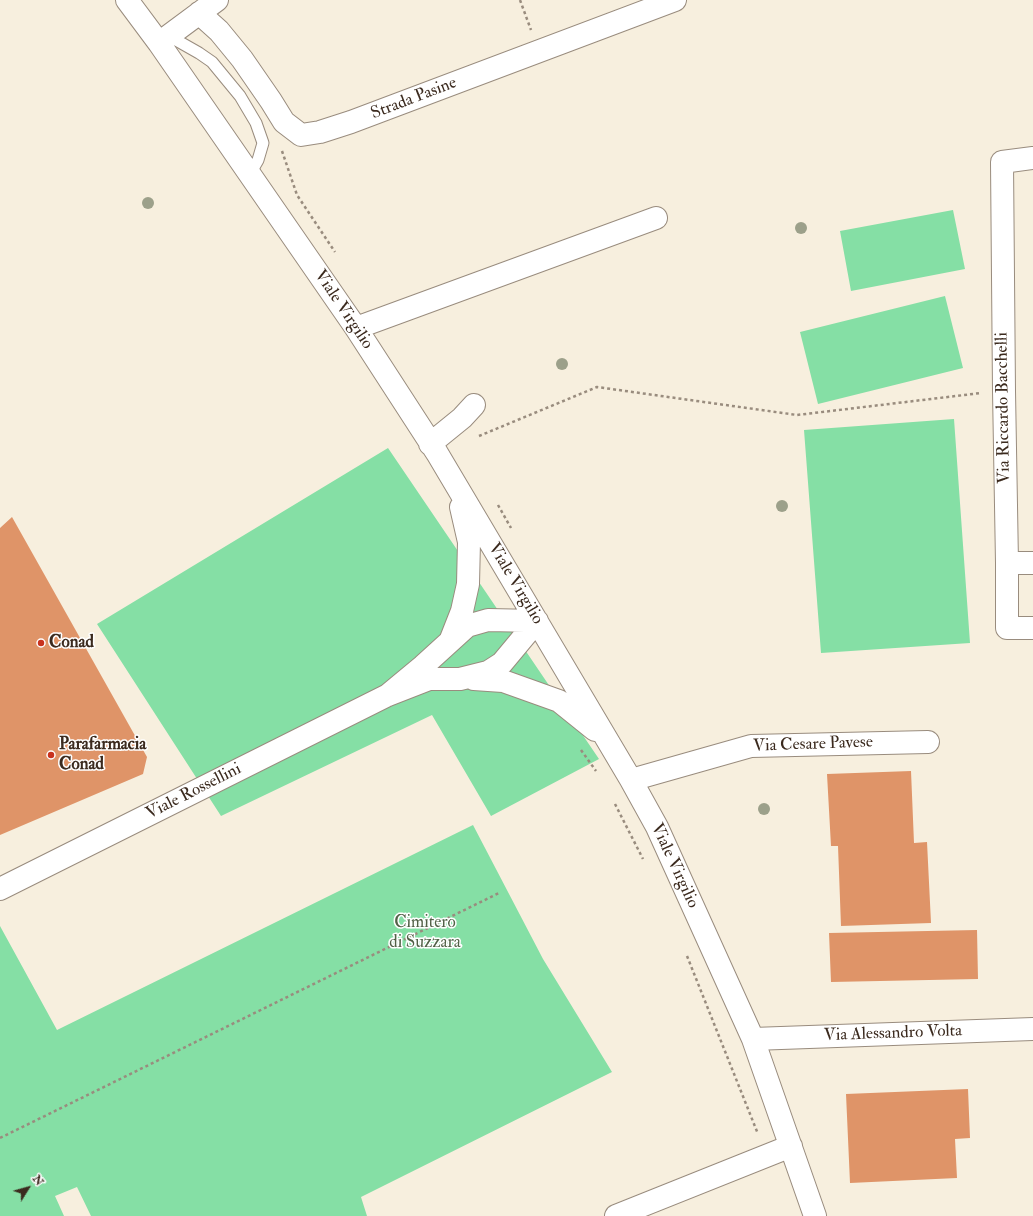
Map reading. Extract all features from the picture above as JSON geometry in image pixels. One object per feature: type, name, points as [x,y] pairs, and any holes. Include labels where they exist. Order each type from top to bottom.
[{"type":"street","name":"Viale Virgilio","points":[[127,0],[164,39],[250,174],[356,328],[454,483],[631,780],[656,827],[753,1039],[815,1216]]},
{"type":"street","points":[[164,39],[217,0]]},
{"type":"street","name":"Strada Pasine","points":[[199,12],[242,59],[284,122],[300,134],[320,132],[350,122],[674,0]]},
{"type":"street","name":"Via Riccardo Bacchelli","points":[[1033,158],[1002,162],[1007,628],[1033,628]]},
{"type":"street","points":[[356,328],[656,218]]},
{"type":"street","points":[[430,444],[458,422],[474,405]]},
{"type":"street","points":[[450,641],[462,611],[466,591],[469,542],[454,483]]},
{"type":"street","points":[[1007,563],[1033,563]]},
{"type":"street","points":[[388,695],[467,626],[488,620],[537,621]]},
{"type":"street","points":[[460,679],[488,672],[502,663],[537,621]]},
{"type":"street","points":[[388,695],[429,680],[460,679],[503,681],[559,701],[606,738]]},
{"type":"street","name":"Viale Rossellini","points":[[0,889],[388,695]]},
{"type":"street","name":"Via Cesare Pavese","points":[[631,780],[751,746],[928,742]]},
{"type":"street","name":"Via Alessandro Volta","points":[[753,1039],[1033,1029]]},
{"type":"street","points":[[616,1216],[791,1146]]},
{"type":"lane","points":[[164,39],[199,53],[212,62],[240,96],[256,123],[263,143],[258,160],[250,174]]},
{"type":"path","points":[[520,0],[539,51]]},
{"type":"path","points":[[474,438],[597,387],[797,415],[1004,391]]},
{"type":"path","points":[[0,1138],[499,893]]},
{"type":"green space","points":[[953,210],[965,269],[851,291],[840,231]]},
{"type":"green space","points":[[945,296],[963,368],[818,404],[800,332]]},
{"type":"green space","points":[[954,419],[970,643],[821,653],[804,430]]},
{"type":"green space","points":[[388,448],[599,759],[491,816],[432,715],[221,816],[97,624]]},
{"type":"green space","name":"Cimitero di Suzzara","points":[[473,825],[543,959],[612,1072],[361,1197],[367,1216],[91,1216],[77,1187],[55,1196],[64,1216],[0,1216],[0,926],[57,1030]]},
{"type":"building","name":"Conad","points":[[12,517],[147,757],[143,774],[0,835],[0,528]]},
{"type":"building","points":[[911,771],[914,843],[927,842],[931,923],[841,926],[838,846],[831,846],[827,774]]},
{"type":"building","points":[[977,930],[978,979],[831,982],[829,933]]},
{"type":"building","points":[[968,1089],[970,1138],[955,1139],[957,1178],[850,1183],[846,1094]]},
{"type":"place","name":"Conad","points":[[41,643]]},
{"type":"place","name":"Parafarmacia Conad","points":[[51,755]]}]
